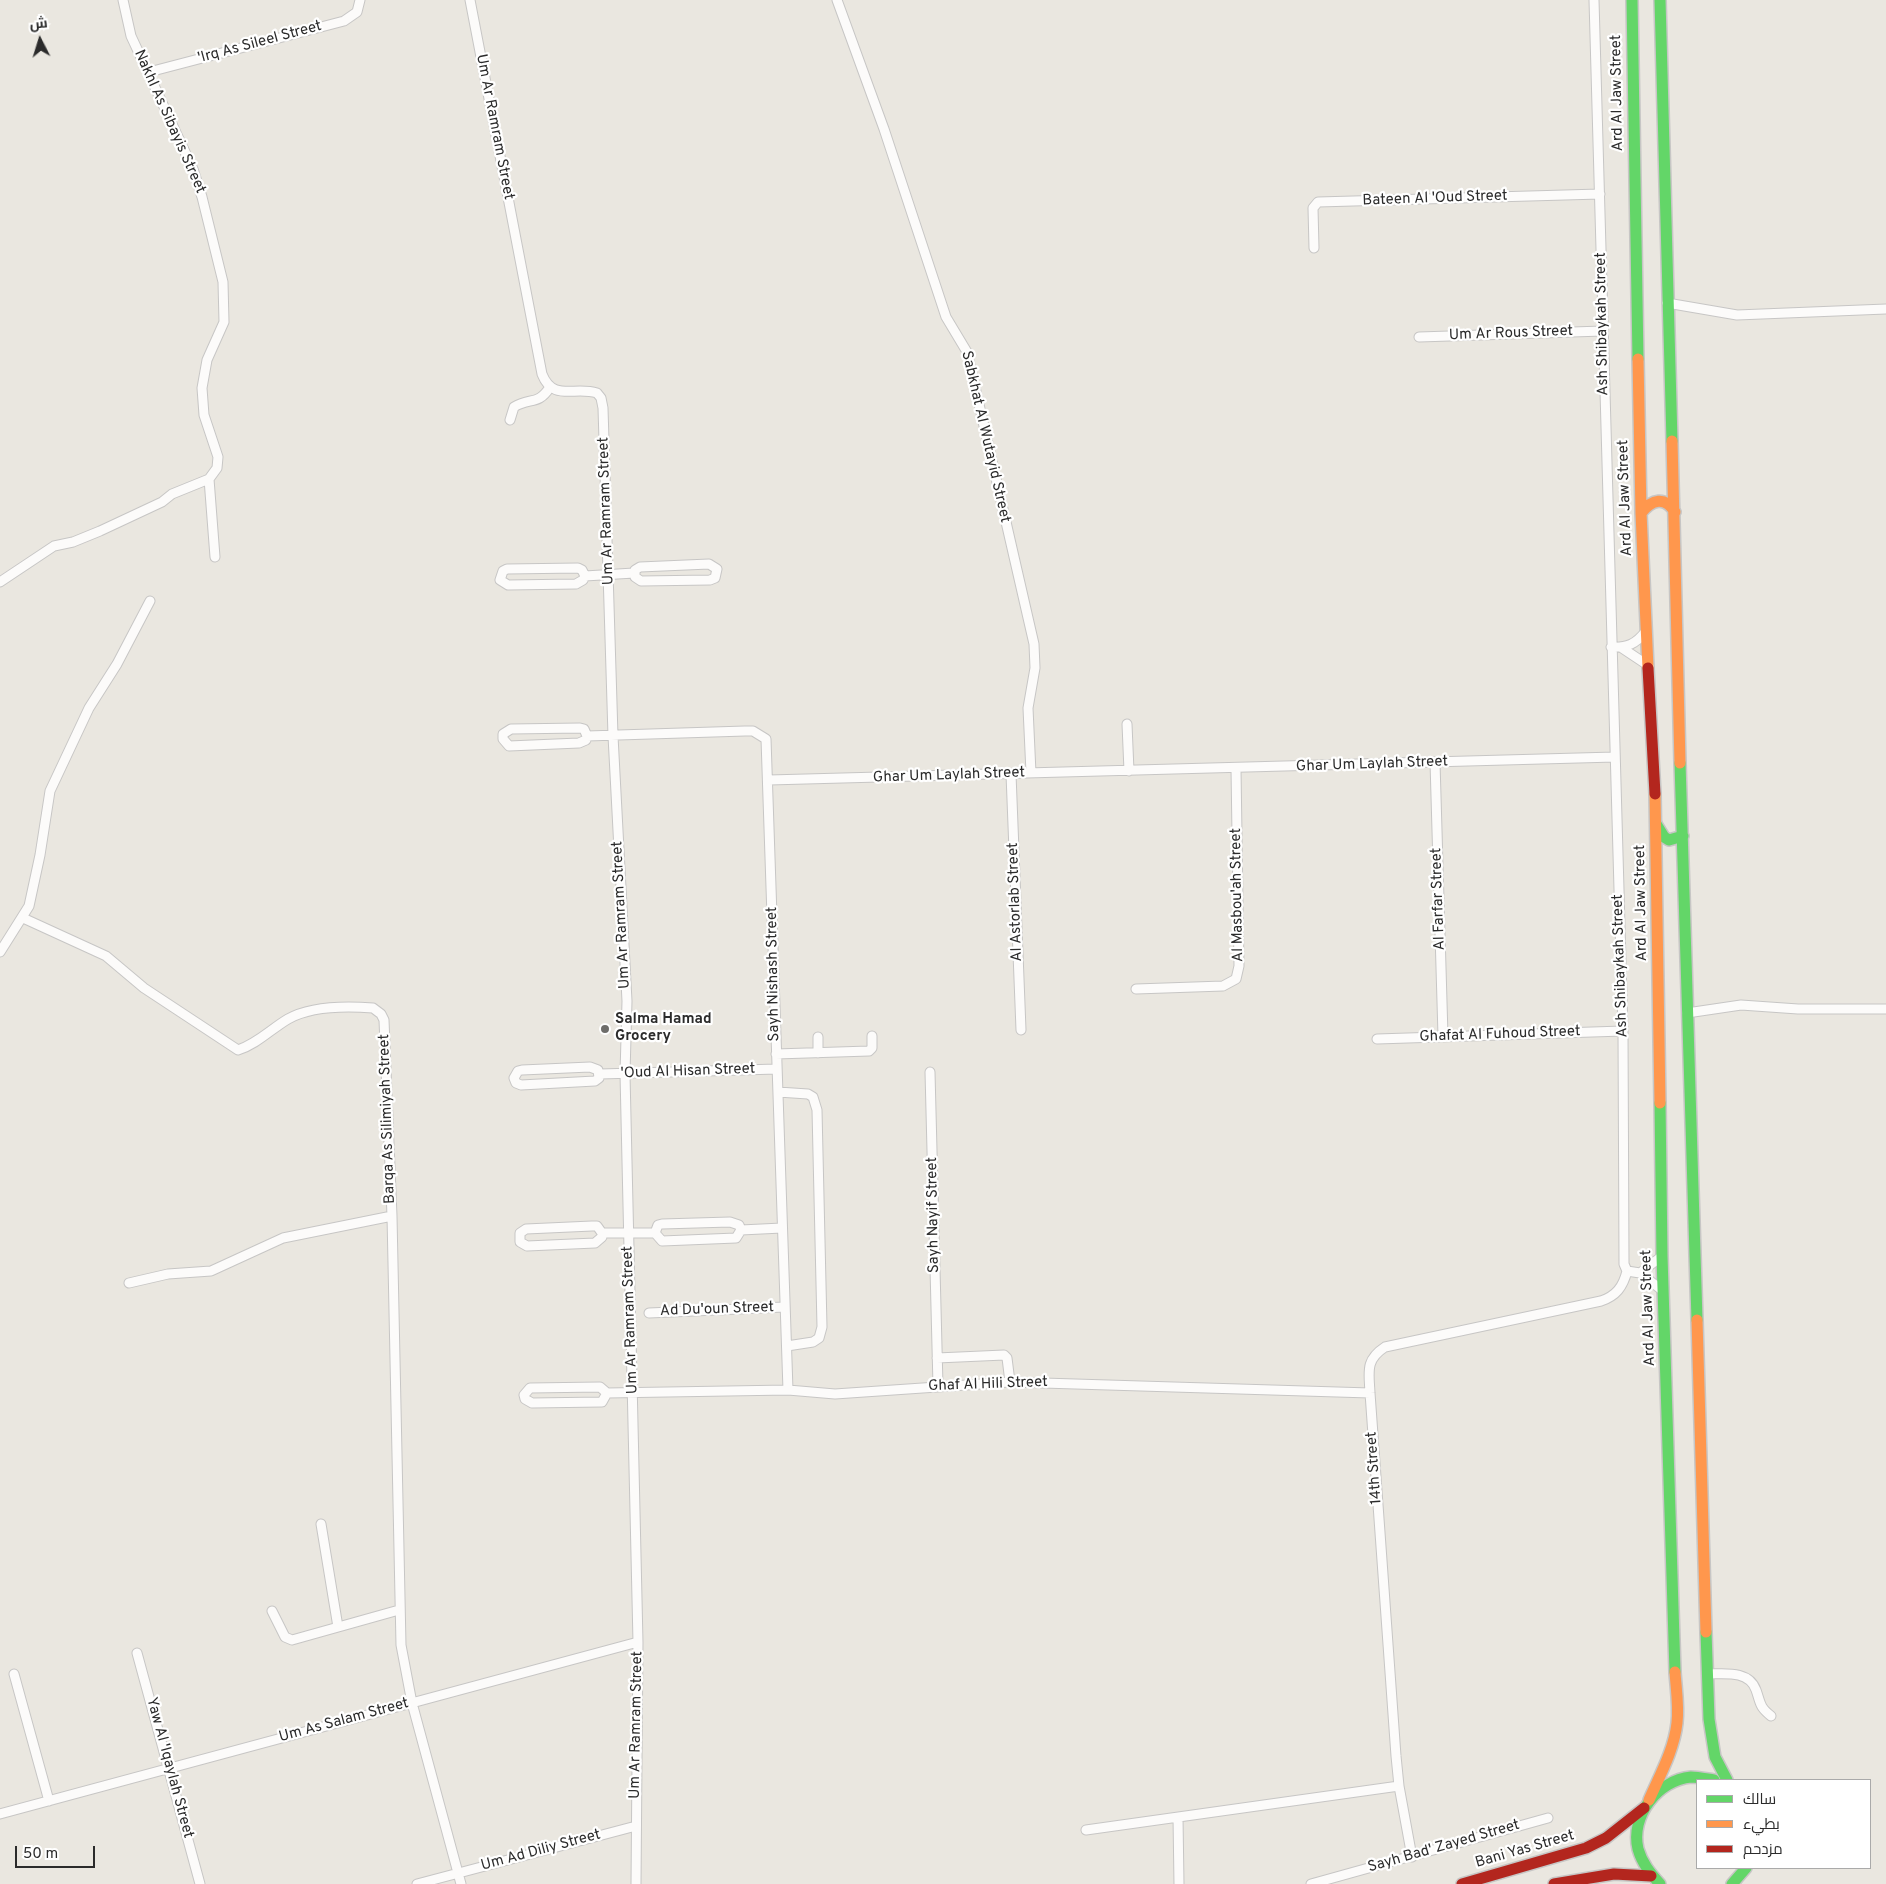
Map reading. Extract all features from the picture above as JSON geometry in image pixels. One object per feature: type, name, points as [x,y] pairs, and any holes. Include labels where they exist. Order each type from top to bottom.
[{"type":"main road","name":"Ard Al Jaw Street","points":[[1632,0],[1641,513],[1656,824],[1662,1256],[1677,1721],[1667,1763],[1638,1825],[1637,1843],[1642,1860],[1651,1876]]},
{"type":"main road","points":[[1660,0],[1687,1013],[1708,1674],[1711,1739],[1715,1757],[1726,1779]]},
{"type":"main road","points":[[1641,513],[1649,503],[1658,500],[1666,502],[1675,512]]},
{"type":"main road","points":[[1656,824],[1664,837],[1669,840],[1683,836]]},
{"type":"main road","name":"Bani Yas Street","points":[[1462,1884],[1586,1848],[1613,1832],[1669,1784],[1694,1777],[1707,1779]]},
{"type":"main road","points":[[1732,1884],[1745,1869]]},
{"type":"main road","points":[[1554,1884],[1571,1879],[1614,1874],[1651,1876],[1660,1884]]},
{"type":"street","name":"Nakhl As Sibayis Street","points":[[123,0],[131,36],[193,169],[202,196],[223,282],[224,322],[207,360],[202,388],[204,414],[218,457],[217,468],[209,479]]},
{"type":"street","name":"'Irq As Sileel Street","points":[[149,72],[344,21],[357,12],[360,0]]},
{"type":"street","name":"Um Ar Ramram Street","points":[[470,0],[540,366],[545,381],[556,391],[591,392],[601,398],[604,408],[613,736],[627,1001],[625,1074],[638,1642],[636,1884]]},
{"type":"street","name":"Sabkhat Al Wutayid Street","points":[[836,0],[884,129],[946,317],[967,352],[1034,644],[1035,668],[1028,708],[1031,773]]},
{"type":"street","name":"Ash Shibaykah Street","points":[[1594,0],[1623,1030],[1624,1264],[1626,1271]]},
{"type":"street","name":"Bateen Al 'Oud Street","points":[[1314,248],[1313,208],[1318,202],[1600,194]]},
{"type":"street","points":[[1667,303],[1737,316],[1886,309]]},
{"type":"street","name":"Um Ar Rous Street","points":[[1419,337],[1604,331]]},
{"type":"street","points":[[510,420],[514,407],[526,402],[537,401],[544,397],[550,387]]},
{"type":"street","points":[[0,582],[54,546],[73,542],[100,531],[162,502],[172,494],[209,479],[215,556]]},
{"type":"street","points":[[584,576],[634,573],[640,567],[709,564],[714,565],[717,574],[710,580],[641,581],[635,577],[634,573]]},
{"type":"street","points":[[578,568],[582,570],[584,576],[580,583],[576,584],[508,585],[503,584],[500,575],[507,569],[578,568]]},
{"type":"street","points":[[0,952],[29,906],[40,855],[50,791],[89,708],[117,664],[150,601]]},
{"type":"street","points":[[1611,647],[1622,648],[1636,642],[1646,631]]},
{"type":"street","points":[[1622,648],[1649,666]]},
{"type":"street","points":[[1127,724],[1129,771]]},
{"type":"street","name":"Sayh Nishash Street","points":[[580,728],[584,729],[587,736],[586,740],[579,743],[514,746],[509,746],[503,739],[503,734],[510,729],[580,728]]},
{"type":"street","name":"Sayh Nishash Street","points":[[587,736],[753,731],[766,739],[769,780],[776,1070],[788,1390]]},
{"type":"street","name":"Ghar Um Laylah Street","points":[[769,780],[1236,769],[1615,757]]},
{"type":"street","name":"Al Farfar Street","points":[[1435,762],[1443,1036]]},
{"type":"street","name":"Al Masbou'ah Street","points":[[1136,989],[1224,986],[1236,979],[1239,966],[1236,769]]},
{"type":"street","name":"Al Astorlab Street","points":[[1011,774],[1021,1030]]},
{"type":"street","name":"Barqa As Silimiyah Street","points":[[23,918],[106,956],[144,988],[238,1050],[252,1044],[287,1020],[306,1011],[363,1007],[373,1008],[381,1014],[385,1030],[392,1216],[401,1645],[412,1703],[461,1884]]},
{"type":"street","points":[[1687,1013],[1741,1005],[1815,1010],[1886,1009]]},
{"type":"street","name":"Ghafat Al Fuhoud Street","points":[[1377,1039],[1623,1030]]},
{"type":"street","points":[[818,1036],[818,1053]]},
{"type":"street","points":[[776,1054],[869,1051],[872,1046],[872,1036]]},
{"type":"street","name":"'Oud Al Hisan Street","points":[[600,1074],[598,1078],[591,1082],[531,1085],[516,1083],[514,1078],[515,1074],[522,1070],[561,1068],[594,1067],[600,1074],[776,1070]]},
{"type":"street","name":"Sayh Nayif Street","points":[[930,1072],[938,1386]]},
{"type":"street","points":[[778,1092],[808,1094],[813,1097],[817,1110],[822,1327],[819,1338],[813,1342],[786,1346]]},
{"type":"street","name":"Barqa As Silimiyah Street","points":[[129,1283],[168,1274],[211,1271],[282,1238],[392,1216]]},
{"type":"street","points":[[730,1222],[739,1225],[741,1230],[736,1238],[662,1241],[656,1237],[655,1233],[658,1225],[662,1224],[730,1222]]},
{"type":"street","points":[[597,1226],[602,1233],[600,1241],[595,1243],[528,1246],[520,1242],[518,1238],[520,1233],[526,1229],[597,1226]]},
{"type":"street","points":[[741,1230],[782,1228]]},
{"type":"street","points":[[602,1233],[655,1233]]},
{"type":"street","points":[[1640,1273],[1662,1256]]},
{"type":"street","points":[[1626,1271],[1640,1273],[1663,1291]]},
{"type":"street","name":"14th Street","points":[[1412,1857],[1399,1786],[1370,1393],[1370,1363],[1374,1354],[1385,1347],[1601,1302],[1609,1298],[1620,1288],[1626,1271]]},
{"type":"street","name":"Ad Du'oun Street","points":[[650,1313],[784,1307]]},
{"type":"street","points":[[937,1358],[1004,1355],[1007,1358],[1010,1382]]},
{"type":"street","name":"Ghaf Al Hili Street","points":[[607,1393],[602,1402],[532,1403],[525,1399],[524,1395],[526,1391],[534,1388],[600,1387],[607,1393],[788,1390],[835,1394],[1010,1382],[1370,1393]]},
{"type":"street","points":[[321,1524],[338,1628]]},
{"type":"street","points":[[272,1611],[282,1632],[289,1640],[399,1610]]},
{"type":"street","name":"Um As Salam Street","points":[[0,1814],[638,1642]]},
{"type":"street","name":"Yaw Al 'Iqaylah Street","points":[[138,1653],[200,1884]]},
{"type":"street","points":[[14,1674],[49,1801]]},
{"type":"street","points":[[1708,1674],[1734,1674],[1747,1679],[1756,1690],[1760,1705],[1771,1716]]},
{"type":"street","points":[[1086,1830],[1399,1786]]},
{"type":"street","points":[[1178,1817],[1179,1884]]},
{"type":"street","name":"Sayh Bad' Zayed Street","points":[[1311,1884],[1548,1818]]},
{"type":"street","name":"Um Ad Diliy Street","points":[[417,1884],[636,1826]]},
{"type":"traffic: fast","points":[[1632,0],[1638,359]]},
{"type":"traffic: fast","points":[[1660,0],[1672,441]]},
{"type":"traffic: fast","points":[[1680,763],[1697,1320]]},
{"type":"traffic: fast","points":[[1656,824],[1664,837],[1669,840],[1683,836]]},
{"type":"traffic: fast","points":[[1660,1103],[1662,1256],[1675,1672]]},
{"type":"traffic: fast","points":[[1706,1632],[1709,1719],[1715,1757],[1726,1779]]},
{"type":"traffic: fast","points":[[1660,1884],[1647,1868],[1638,1849],[1638,1824],[1649,1802],[1668,1785],[1691,1777],[1707,1779]]},
{"type":"traffic: fast","points":[[1732,1884],[1745,1869]]},
{"type":"traffic: slow","points":[[1638,359],[1641,513],[1648,668]]},
{"type":"traffic: slow","points":[[1672,441],[1680,763]]},
{"type":"traffic: slow","points":[[1641,513],[1645,508],[1658,501],[1667,503],[1675,512]]},
{"type":"traffic: slow","points":[[1655,794],[1660,1103]]},
{"type":"traffic: slow","points":[[1697,1320],[1706,1632]]},
{"type":"traffic: slow","points":[[1649,1800],[1673,1743],[1678,1710],[1675,1672]]},
{"type":"traffic: jam","points":[[1648,668],[1655,794]]},
{"type":"traffic: jam","points":[[1462,1884],[1586,1848],[1606,1838],[1644,1808]]},
{"type":"traffic: jam","points":[[1554,1884],[1614,1874],[1651,1876]]},
{"type":"place","name":"Salma Hamad Grocery","points":[[605,1029]]}]
